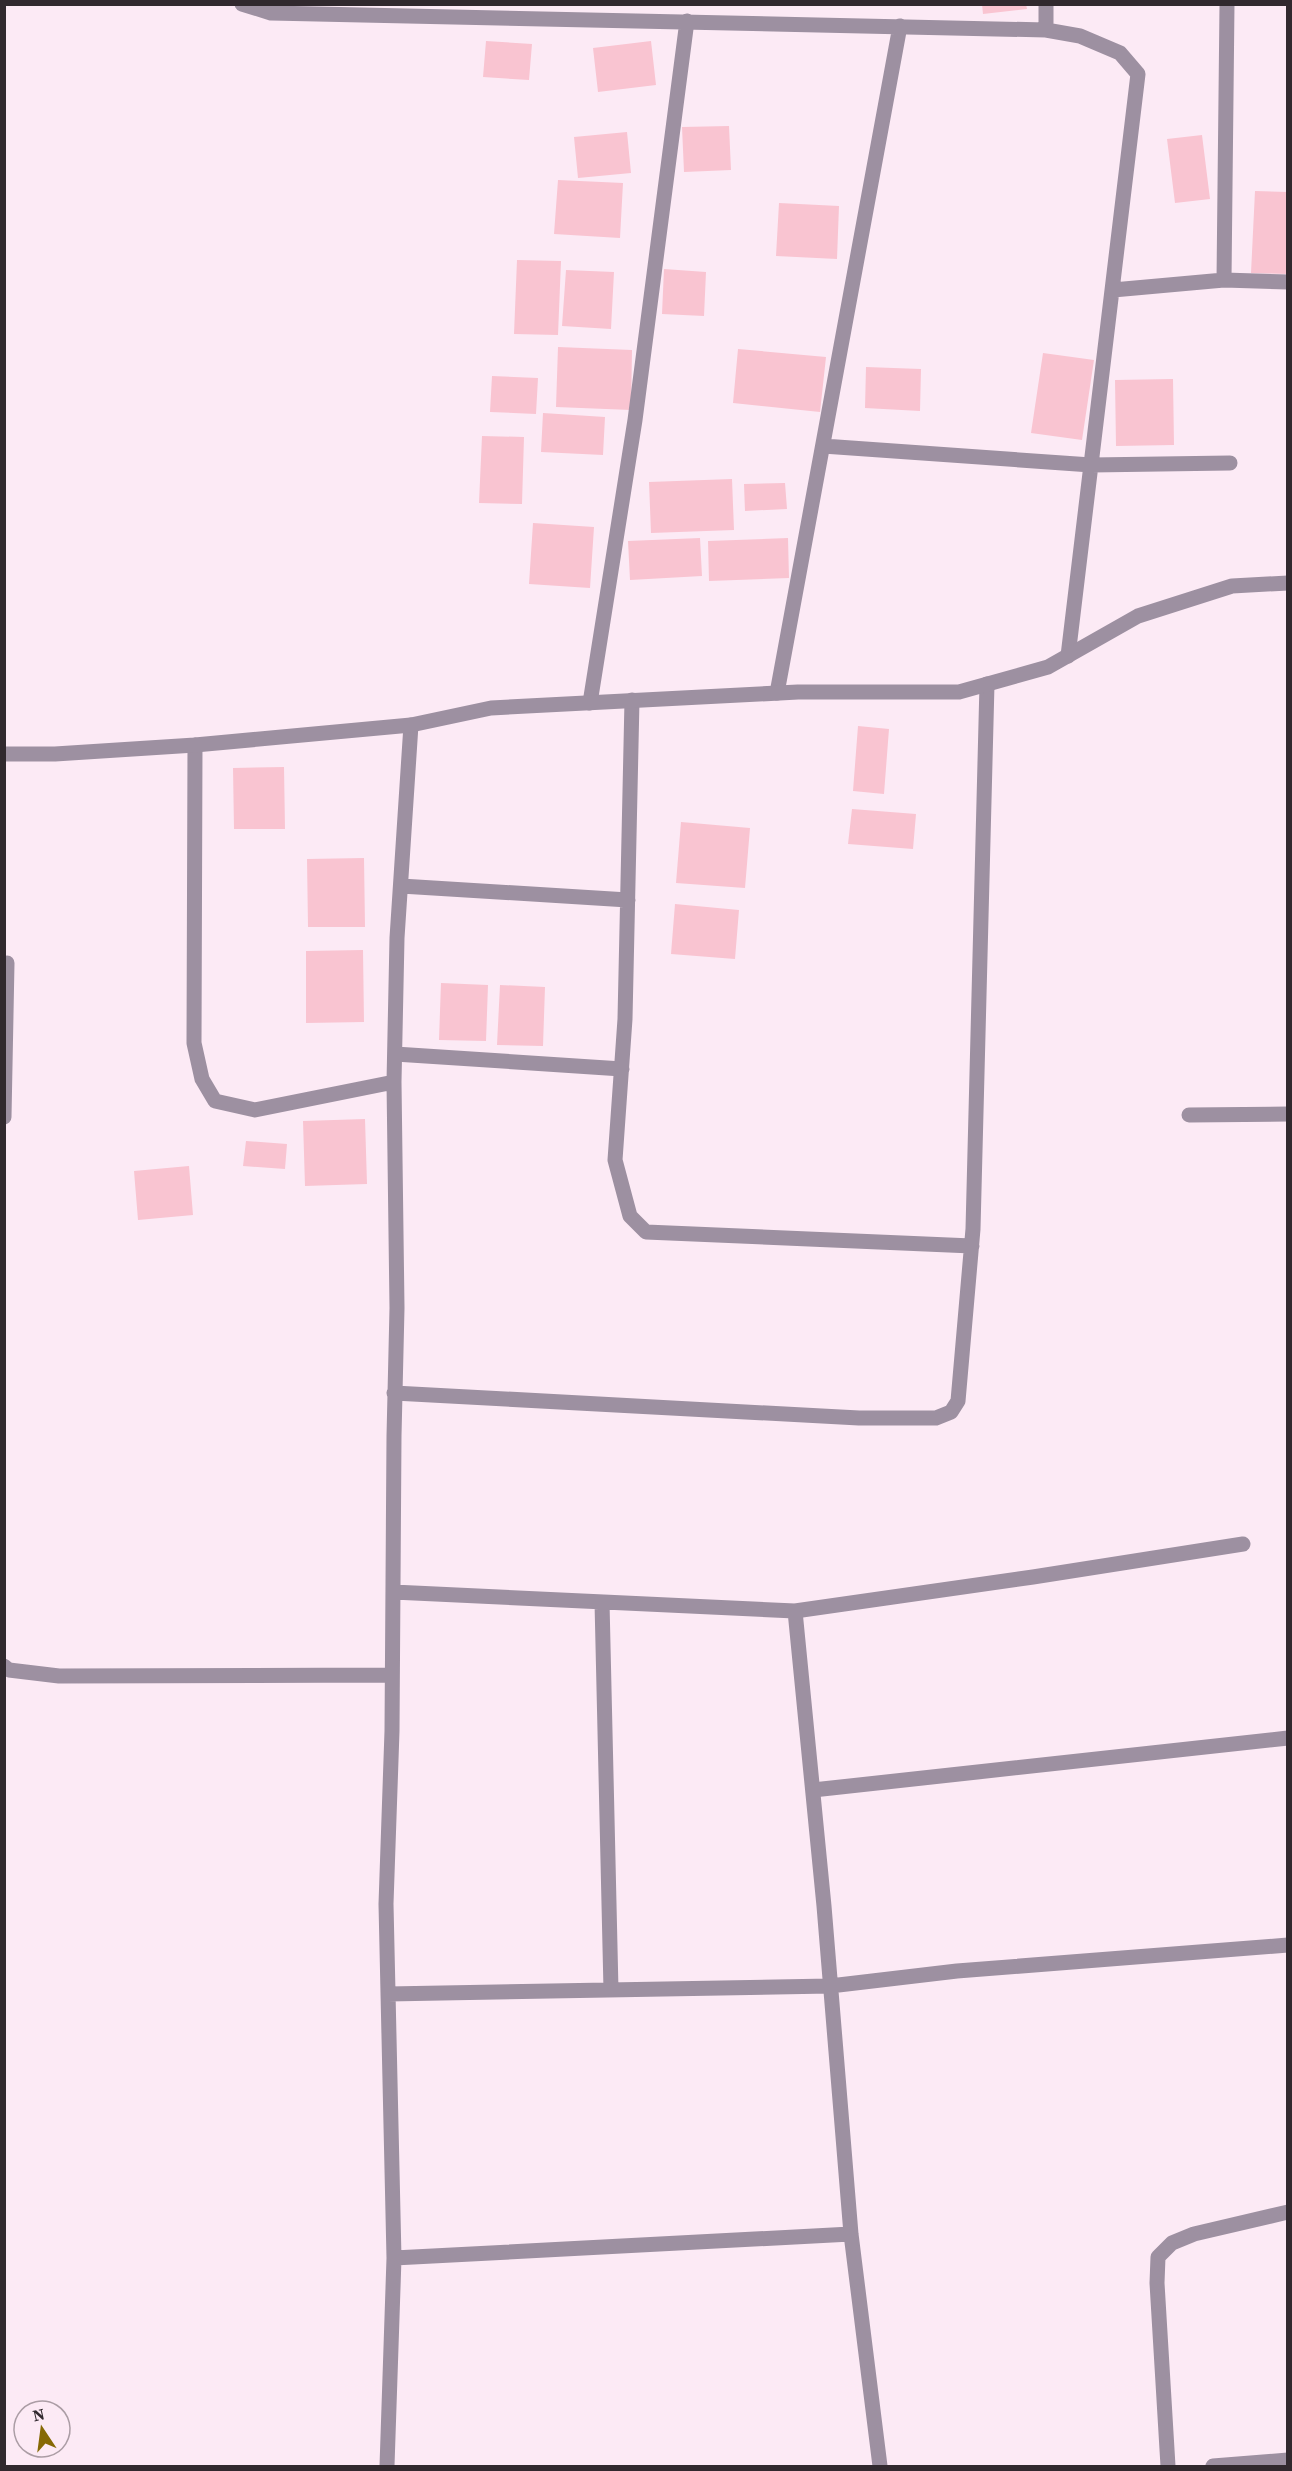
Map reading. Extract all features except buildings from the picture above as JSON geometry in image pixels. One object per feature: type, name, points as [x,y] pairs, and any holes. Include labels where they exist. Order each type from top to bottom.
[{"type":"street","points":[[242,4],[271,13],[1046,30],[1080,36],[1120,53],[1138,74],[1068,656]]},
{"type":"street","points":[[1046,4],[1046,30]]},
{"type":"street","points":[[1224,280],[1227,4]]},
{"type":"street","points":[[590,703],[635,420],[687,21]]},
{"type":"street","points":[[777,693],[900,26]]},
{"type":"street","points":[[1113,290],[1224,280],[1287,282]]},
{"type":"street","points":[[823,446],[1091,465],[1230,463]]},
{"type":"street","points":[[4,754],[55,754],[195,745],[411,725],[491,708],[777,693],[959,692],[1048,667],[1138,616],[1232,586],[1287,583]]},
{"type":"street","points":[[394,1393],[859,1418],[936,1418],[951,1412],[958,1401],[972,1246],[987,684]]},
{"type":"street","points":[[632,700],[622,1069],[615,1160],[630,1216],[646,1232],[972,1246]]},
{"type":"street","points":[[387,2466],[394,2258],[386,1904],[397,1308],[394,1082],[401,886],[411,725]]},
{"type":"street","points":[[195,745],[194,1043],[202,1079],[215,1101],[255,1110],[394,1082]]},
{"type":"street","points":[[401,886],[627,900]]},
{"type":"street","points":[[4,1117],[7,963]]},
{"type":"street","points":[[395,1054],[622,1069]]},
{"type":"street","points":[[1189,1115],[1287,1114]]},
{"type":"street","points":[[393,1592],[795,1611],[1243,1544]]},
{"type":"street","points":[[602,1602],[611,1990]]},
{"type":"street","points":[[795,1611],[813,1790],[850,2234],[880,2466]]},
{"type":"street","points":[[4,1666],[9,1670],[59,1676],[392,1675]]},
{"type":"street","points":[[813,1790],[1287,1738]]},
{"type":"street","points":[[388,1994],[830,1986],[957,1971],[1287,1945]]},
{"type":"street","points":[[1168,2466],[1157,2283],[1158,2257],[1172,2243],[1194,2234],[1287,2212]]},
{"type":"street","points":[[394,2258],[850,2234]]},
{"type":"street","points":[[1213,2466],[1287,2460]]}]
